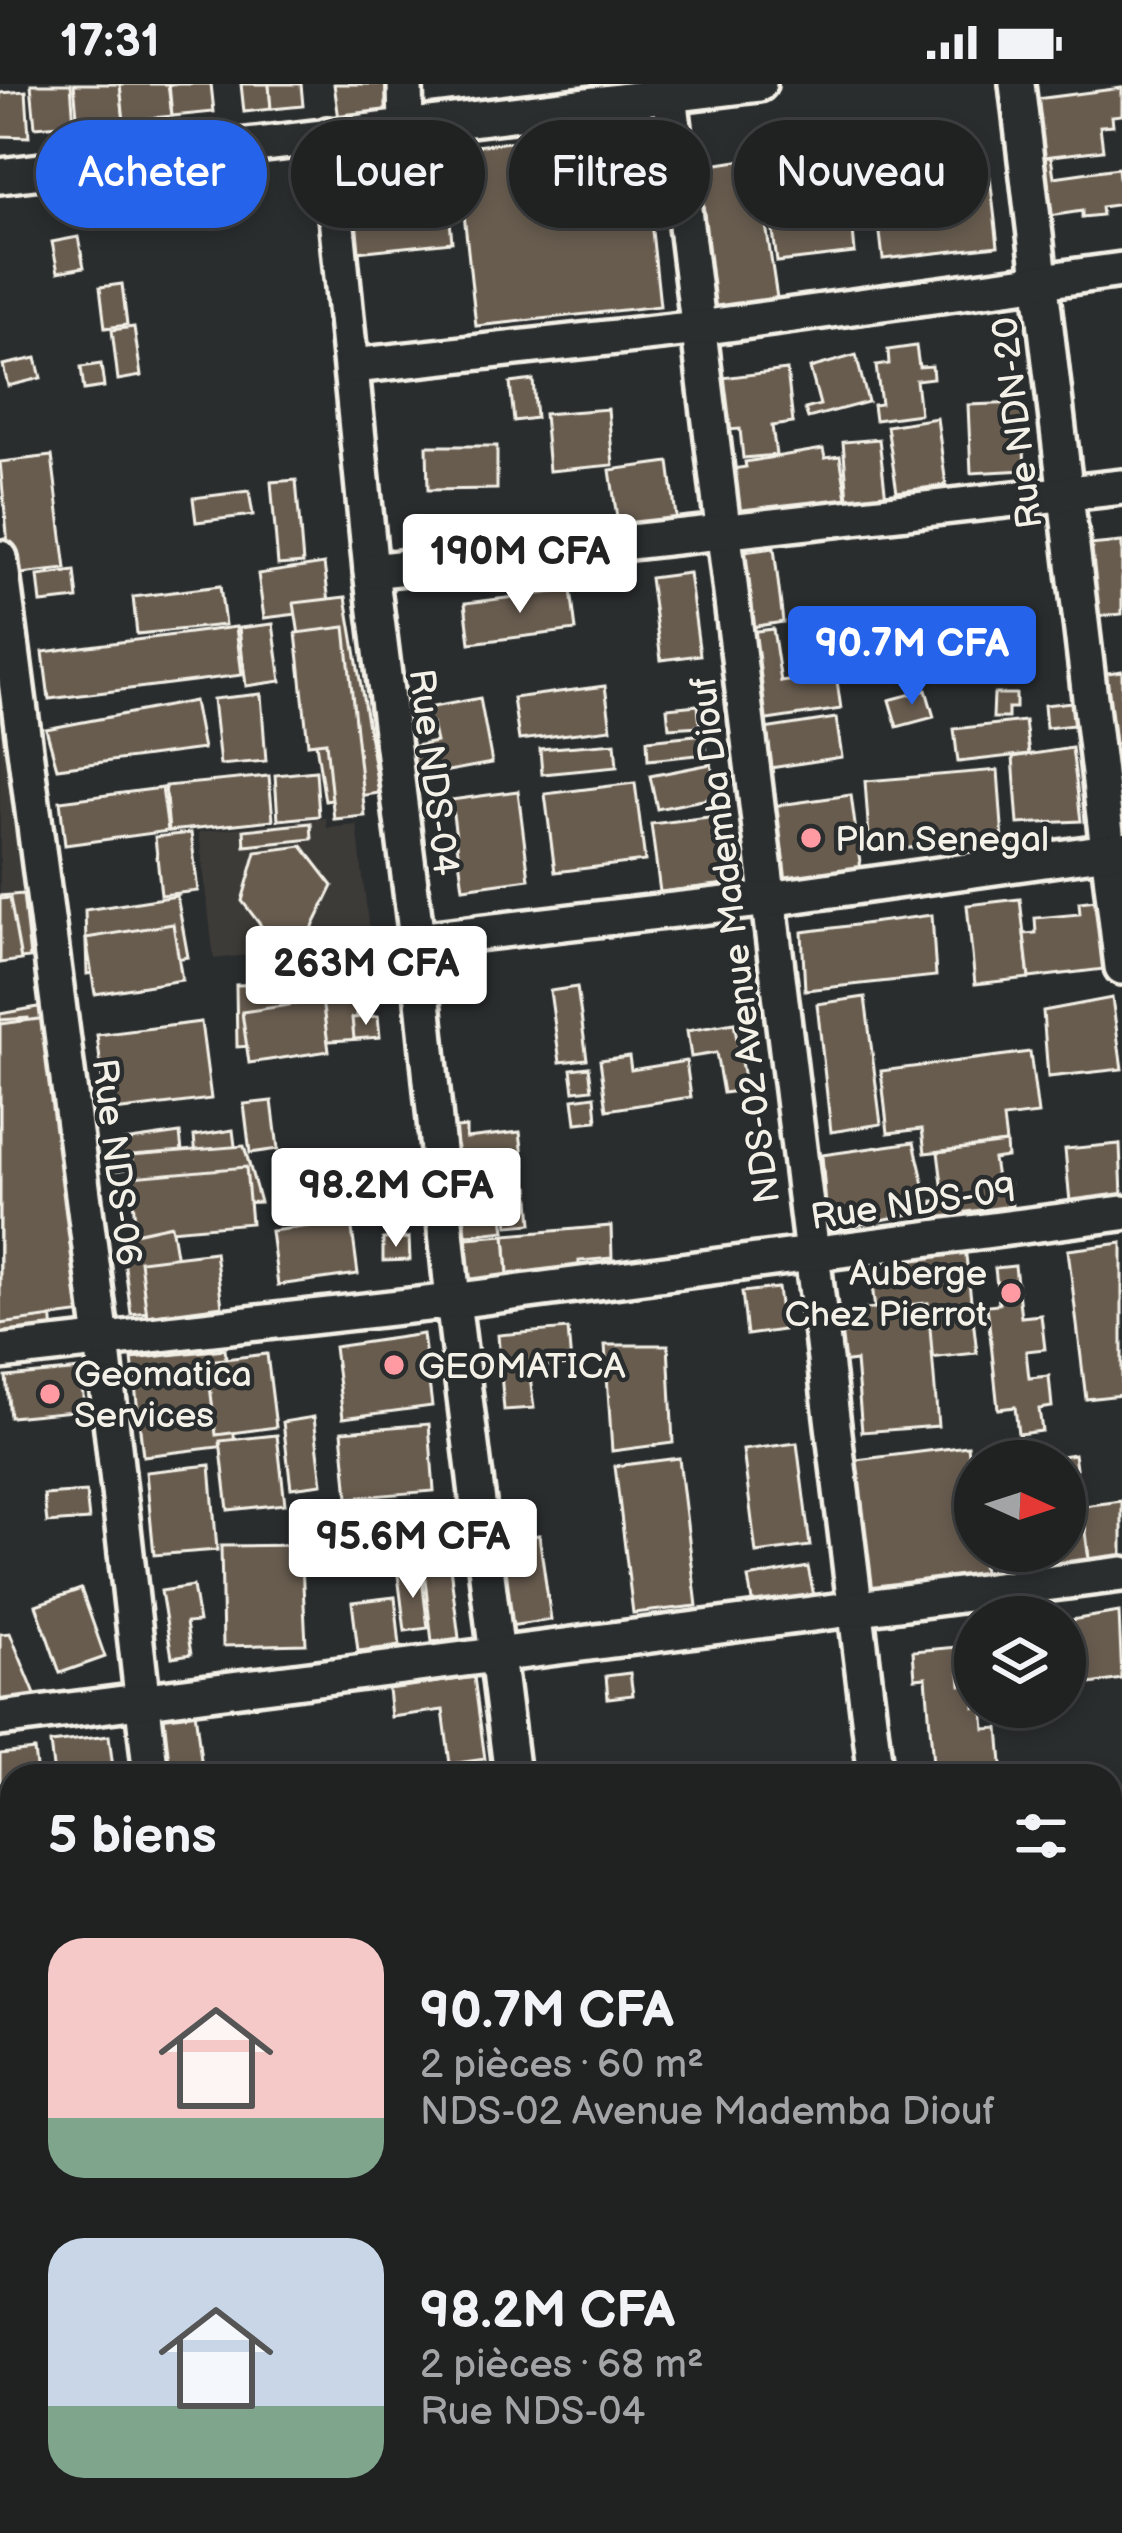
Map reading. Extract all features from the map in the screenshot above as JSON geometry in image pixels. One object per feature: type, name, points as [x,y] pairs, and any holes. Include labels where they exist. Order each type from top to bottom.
[{"type":"street","points":[[405,84],[406,120]]},
{"type":"street","points":[[464,120],[759,84]]},
{"type":"street","name":"Rue NDN-20","points":[[1017,84],[1064,495],[1115,850],[1122,967]]},
{"type":"street","name":"NDS-02 Avenue Mademba Diouf","points":[[670,95],[874,1764]]},
{"type":"street","points":[[0,176],[291,140]]},
{"type":"street","name":"Rue NDS-04","points":[[338,228],[371,572],[510,1764]]},
{"type":"street","points":[[353,366],[698,328],[1122,270]]},
{"type":"street","points":[[371,572],[1122,487]]},
{"type":"street","name":"Rue NDS-06","points":[[0,558],[102,1340],[150,1764]]},
{"type":"street","points":[[417,940],[769,899],[1115,850]]},
{"type":"street","name":"Rue NDS-09","points":[[0,1352],[453,1301],[1122,1213]]},
{"type":"street","points":[[0,1719],[1122,1574]]},
{"type":"shaded area","points":[[0,687],[35,957],[0,961]]},
{"type":"shaded area","points":[[326,818],[327,828],[357,825],[370,940],[214,959],[199,832]]},
{"type":"building","points":[[31,84],[71,84],[74,120],[36,120],[35,127]]},
{"type":"building","points":[[74,84],[120,84],[124,120],[77,120]]},
{"type":"building","points":[[120,84],[168,84],[172,116],[124,120]]},
{"type":"building","points":[[169,84],[211,84],[214,112],[172,116]]},
{"type":"building","points":[[241,84],[269,84],[271,109],[244,112]]},
{"type":"building","points":[[269,84],[301,84],[303,106],[271,109]]},
{"type":"building","points":[[334,84],[392,84],[395,112],[339,119]]},
{"type":"building","points":[[1122,88],[1122,115],[1112,116],[1113,125],[1100,126],[1103,150],[1035,158],[1028,100]]},
{"type":"building","points":[[26,91],[29,137],[0,136],[0,93]]},
{"type":"building","points":[[509,142],[509,228],[652,228],[660,306],[476,326],[466,228],[485,228],[485,145]]},
{"type":"building","points":[[1051,157],[1054,177],[1118,168],[1122,204],[1101,207],[1102,215],[1082,217],[1082,211],[1043,217],[1035,158]]},
{"type":"building","points":[[734,161],[734,228],[766,228],[777,298],[708,309],[695,228],[710,228],[710,165]]},
{"type":"building","points":[[988,177],[998,246],[883,259],[879,228],[988,228]]},
{"type":"building","points":[[345,228],[451,228],[452,242],[347,253]]},
{"type":"building","points":[[773,228],[853,228],[855,253],[777,262]]},
{"type":"building","points":[[78,237],[84,267],[58,272],[52,242]]},
{"type":"building","points":[[122,284],[127,325],[105,328],[100,287]]},
{"type":"building","points":[[134,327],[141,376],[118,380],[112,330]]},
{"type":"building","points":[[916,346],[919,367],[932,366],[933,378],[916,380],[920,414],[875,420],[873,405],[881,404],[876,366],[889,364],[888,350]]},
{"type":"building","points":[[856,355],[868,402],[808,418],[805,409],[820,405],[810,368]]},
{"type":"building","points":[[36,358],[41,378],[8,386],[3,365]]},
{"type":"building","points":[[101,364],[104,387],[84,390],[81,367]]},
{"type":"building","points":[[787,370],[793,423],[772,426],[776,455],[743,458],[740,429],[728,430],[722,378]]},
{"type":"building","points":[[533,380],[536,418],[514,421],[510,383]]},
{"type":"building","points":[[1022,403],[1025,470],[971,473],[968,405]]},
{"type":"building","points":[[608,409],[613,465],[549,471],[544,414]]},
{"type":"building","points":[[937,418],[946,485],[897,492],[887,426]]},
{"type":"building","points":[[879,439],[886,499],[848,499],[843,442]]},
{"type":"building","points":[[427,446],[497,446],[497,489],[428,490]]},
{"type":"building","points":[[823,449],[825,458],[840,456],[848,505],[740,522],[732,469],[746,467],[745,462]]},
{"type":"building","points":[[52,456],[66,569],[11,575],[0,462]]},
{"type":"building","points":[[669,462],[677,524],[619,532],[610,470]]},
{"type":"building","points":[[296,480],[303,563],[278,565],[271,482]]},
{"type":"building","points":[[249,491],[253,515],[196,522],[193,498]]},
{"type":"building","points":[[1122,542],[1122,614],[1086,618],[1078,546]]},
{"type":"building","points":[[774,548],[783,622],[745,628],[736,553]]},
{"type":"building","points":[[324,564],[330,610],[264,618],[258,574]]},
{"type":"building","points":[[75,571],[78,599],[41,603],[38,576]]},
{"type":"building","points":[[689,573],[700,655],[661,660],[650,578]]},
{"type":"building","points":[[220,586],[225,625],[137,634],[133,597]]},
{"type":"building","points":[[571,590],[576,630],[470,643],[465,603]]},
{"type":"building","points":[[346,597],[379,793],[325,801],[294,603]]},
{"type":"building","points":[[273,624],[281,681],[246,686],[239,628]]},
{"type":"building","points":[[236,627],[242,675],[49,699],[43,652]]},
{"type":"building","points":[[345,627],[365,816],[334,819],[326,742],[308,744],[296,633]]},
{"type":"building","points":[[773,629],[781,682],[836,674],[841,709],[754,722],[741,633]]},
{"type":"building","points":[[1122,671],[1122,743],[1103,746],[1093,675]]},
{"type":"building","points":[[605,686],[611,729],[519,740],[513,698]]},
{"type":"building","points":[[926,690],[934,717],[897,727],[889,700]]},
{"type":"building","points":[[261,694],[266,761],[220,765],[213,699]]},
{"type":"building","points":[[994,694],[1016,694],[1016,708],[1008,708],[1008,718],[993,718]]},
{"type":"building","points":[[480,698],[492,763],[410,778],[405,748],[436,742],[432,724],[411,729],[407,712]]},
{"type":"building","points":[[194,701],[203,749],[57,768],[46,729]]},
{"type":"building","points":[[1081,701],[1083,724],[1046,728],[1044,705]]},
{"type":"building","points":[[698,705],[700,726],[669,728],[667,708]]},
{"type":"building","points":[[836,718],[842,757],[764,769],[758,730]]},
{"type":"building","points":[[1025,721],[1029,754],[958,762],[954,729]]},
{"type":"building","points":[[705,734],[707,754],[648,760],[647,740]]},
{"type":"building","points":[[615,743],[617,767],[542,774],[540,749]]},
{"type":"building","points":[[1072,748],[1081,821],[1018,824],[1013,757]]},
{"type":"building","points":[[711,764],[718,797],[657,809],[650,776]]},
{"type":"building","points":[[998,770],[1003,841],[870,851],[865,781]]},
{"type":"building","points":[[316,771],[319,816],[278,820],[275,775]]},
{"type":"building","points":[[269,776],[273,820],[169,831],[165,786]]},
{"type":"building","points":[[635,783],[645,861],[555,872],[545,794]]},
{"type":"building","points":[[162,788],[168,831],[65,845],[60,801]]},
{"type":"building","points":[[518,791],[529,879],[463,888],[451,800]]},
{"type":"building","points":[[851,795],[862,877],[769,890],[758,808]]},
{"type":"building","points":[[717,816],[725,884],[660,892],[651,824]]},
{"type":"building","points":[[311,823],[312,839],[245,846],[244,830]]},
{"type":"building","points":[[191,833],[198,891],[161,895],[155,837]]},
{"type":"building","points":[[302,846],[333,886],[310,933],[268,935],[242,901],[256,852]]},
{"type":"building","points":[[23,894],[30,958],[0,961],[0,896]]},
{"type":"building","points":[[177,896],[188,957],[87,974],[85,910]]},
{"type":"building","points":[[10,898],[21,960],[0,963],[0,899]]},
{"type":"building","points":[[1020,899],[1029,978],[975,984],[967,905]]},
{"type":"building","points":[[1097,900],[1104,969],[1029,978],[1024,934],[1036,933],[1035,918],[1080,914],[1079,902]]},
{"type":"building","points":[[932,915],[936,976],[805,990],[802,932]]},
{"type":"building","points":[[173,924],[182,980],[95,994],[86,938]]},
{"type":"building","points":[[353,982],[360,1039],[237,1047],[236,985]]},
{"type":"building","points":[[577,987],[587,1059],[560,1062],[550,991]]},
{"type":"building","points":[[865,997],[881,1124],[831,1132],[817,1004]]},
{"type":"building","points":[[1112,998],[1122,1069],[1048,1077],[1043,1011]]},
{"type":"building","points":[[322,1000],[329,1051],[249,1063],[242,1012]]},
{"type":"building","points":[[43,1006],[83,1310],[0,1321],[0,1014]]},
{"type":"building","points":[[378,1016],[380,1037],[354,1039],[352,1018]]},
{"type":"building","points":[[28,1018],[53,1335],[0,1342],[0,1020]]},
{"type":"building","points":[[47,1018],[84,1313],[0,1324],[0,1024]]},
{"type":"building","points":[[201,1022],[211,1099],[106,1112],[97,1035]]},
{"type":"building","points":[[734,1023],[746,1090],[723,1093],[716,1053],[691,1057],[687,1031]]},
{"type":"building","points":[[1030,1052],[1038,1114],[1003,1118],[1006,1143],[925,1153],[922,1129],[888,1133],[881,1071]]},
{"type":"building","points":[[629,1056],[631,1070],[686,1061],[691,1097],[607,1110],[600,1060]]},
{"type":"building","points":[[589,1067],[592,1089],[574,1091],[571,1069]]},
{"type":"building","points":[[595,1096],[597,1121],[576,1123],[573,1099]]},
{"type":"building","points":[[272,1101],[278,1149],[250,1153],[244,1104]]},
{"type":"building","points":[[466,1127],[466,1138],[520,1132],[526,1180],[446,1189],[439,1130]]},
{"type":"building","points":[[233,1130],[237,1162],[197,1167],[194,1136]]},
{"type":"building","points":[[180,1133],[183,1161],[113,1171],[109,1143]]},
{"type":"building","points":[[914,1142],[930,1210],[828,1231],[822,1155]]},
{"type":"building","points":[[1006,1143],[1007,1157],[993,1159],[997,1185],[1009,1183],[1012,1206],[966,1212],[967,1224],[937,1228],[933,1201],[944,1200],[938,1152]]},
{"type":"building","points":[[1120,1144],[1122,1197],[1070,1202],[1065,1149]]},
{"type":"building","points":[[244,1146],[260,1202],[147,1206],[131,1155]]},
{"type":"building","points":[[246,1167],[251,1223],[136,1233],[131,1177]]},
{"type":"building","points":[[529,1187],[532,1224],[508,1226],[504,1189]]},
{"type":"building","points":[[499,1188],[505,1231],[452,1237],[446,1194]]},
{"type":"building","points":[[351,1221],[358,1274],[278,1285],[271,1231]]},
{"type":"building","points":[[171,1225],[185,1308],[131,1314],[121,1236]]},
{"type":"building","points":[[611,1226],[612,1258],[579,1261],[579,1278],[509,1284],[505,1235]]},
{"type":"building","points":[[505,1235],[508,1277],[457,1282],[454,1239]]},
{"type":"building","points":[[409,1238],[410,1260],[383,1261],[383,1239]]},
{"type":"building","points":[[1122,1243],[1122,1395],[1086,1399],[1068,1250]]},
{"type":"building","points":[[965,1247],[977,1353],[881,1363],[869,1258]]},
{"type":"building","points":[[215,1252],[222,1306],[147,1316],[140,1261]]},
{"type":"building","points":[[1015,1266],[1021,1317],[1041,1315],[1045,1349],[1026,1351],[1029,1378],[1049,1376],[1052,1407],[1039,1409],[1042,1431],[1018,1434],[1015,1407],[998,1409],[987,1305],[999,1304],[995,1268]]},
{"type":"building","points":[[778,1288],[783,1330],[747,1335],[742,1292]]},
{"type":"building","points":[[928,1303],[938,1426],[862,1432],[856,1361],[839,1363],[834,1312]]},
{"type":"building","points":[[568,1329],[571,1365],[529,1369],[534,1408],[504,1410],[498,1335]]},
{"type":"building","points":[[423,1334],[432,1406],[343,1418],[334,1347]]},
{"type":"building","points":[[605,1345],[668,1345],[673,1443],[612,1451]]},
{"type":"building","points":[[225,1349],[235,1445],[143,1456],[132,1359]]},
{"type":"building","points":[[267,1354],[276,1427],[216,1435],[207,1361]]},
{"type":"building","points":[[81,1370],[84,1410],[10,1417],[6,1377]]},
{"type":"building","points":[[314,1417],[322,1484],[291,1488],[283,1422]]},
{"type":"building","points":[[429,1424],[434,1491],[348,1498],[342,1431]]},
{"type":"building","points":[[277,1435],[285,1504],[228,1510],[220,1441]]},
{"type":"building","points":[[797,1443],[810,1546],[756,1553],[743,1450]]},
{"type":"building","points":[[954,1448],[954,1572],[983,1572],[984,1579],[871,1593],[856,1460]]},
{"type":"building","points":[[679,1458],[697,1606],[633,1613],[615,1466]]},
{"type":"building","points":[[210,1465],[217,1550],[154,1555],[146,1472]]},
{"type":"building","points":[[86,1492],[89,1520],[47,1523],[44,1495]]},
{"type":"building","points":[[1122,1501],[1122,1563],[1090,1567],[1086,1506]]},
{"type":"building","points":[[539,1535],[551,1620],[502,1627],[490,1542]]},
{"type":"building","points":[[301,1545],[306,1644],[223,1646],[221,1546]]},
{"type":"building","points":[[450,1567],[459,1638],[432,1642],[424,1570]]},
{"type":"building","points":[[808,1567],[814,1596],[753,1607],[748,1578]]},
{"type":"building","points":[[421,1571],[428,1628],[405,1631],[398,1575]]},
{"type":"building","points":[[1012,1572],[1062,1572],[1013,1581]]},
{"type":"building","points":[[193,1586],[199,1622],[186,1623],[191,1654],[172,1657],[161,1591]]},
{"type":"building","points":[[81,1589],[105,1657],[60,1673],[36,1605]]},
{"type":"building","points":[[395,1597],[400,1646],[358,1651],[352,1602]]},
{"type":"building","points":[[1119,1612],[1122,1679],[1086,1685],[1086,1618]]},
{"type":"building","points":[[10,1633],[36,1697],[0,1702],[0,1634]]},
{"type":"building","points":[[954,1647],[954,1728],[999,1728],[1002,1764],[933,1764],[926,1677],[915,1678],[913,1651]]},
{"type":"building","points":[[630,1673],[633,1695],[608,1698],[606,1676]]},
{"type":"building","points":[[474,1677],[485,1759],[450,1764],[443,1710],[391,1717],[388,1689]]},
{"type":"building","points":[[195,1711],[202,1764],[167,1764],[161,1716]]},
{"type":"building","points":[[109,1736],[112,1764],[53,1764],[50,1743]]},
{"type":"building","points":[[34,1750],[36,1764],[0,1764],[0,1754]]},
{"type":"place","name":"Plan Senegal","points":[[811,838]]},
{"type":"place","name":"Auberge Chez Pierrot","points":[[1011,1293]]},
{"type":"place","name":"GEOMATICA","points":[[394,1365]]},
{"type":"place","name":"Geomatica Services","points":[[50,1394]]}]
